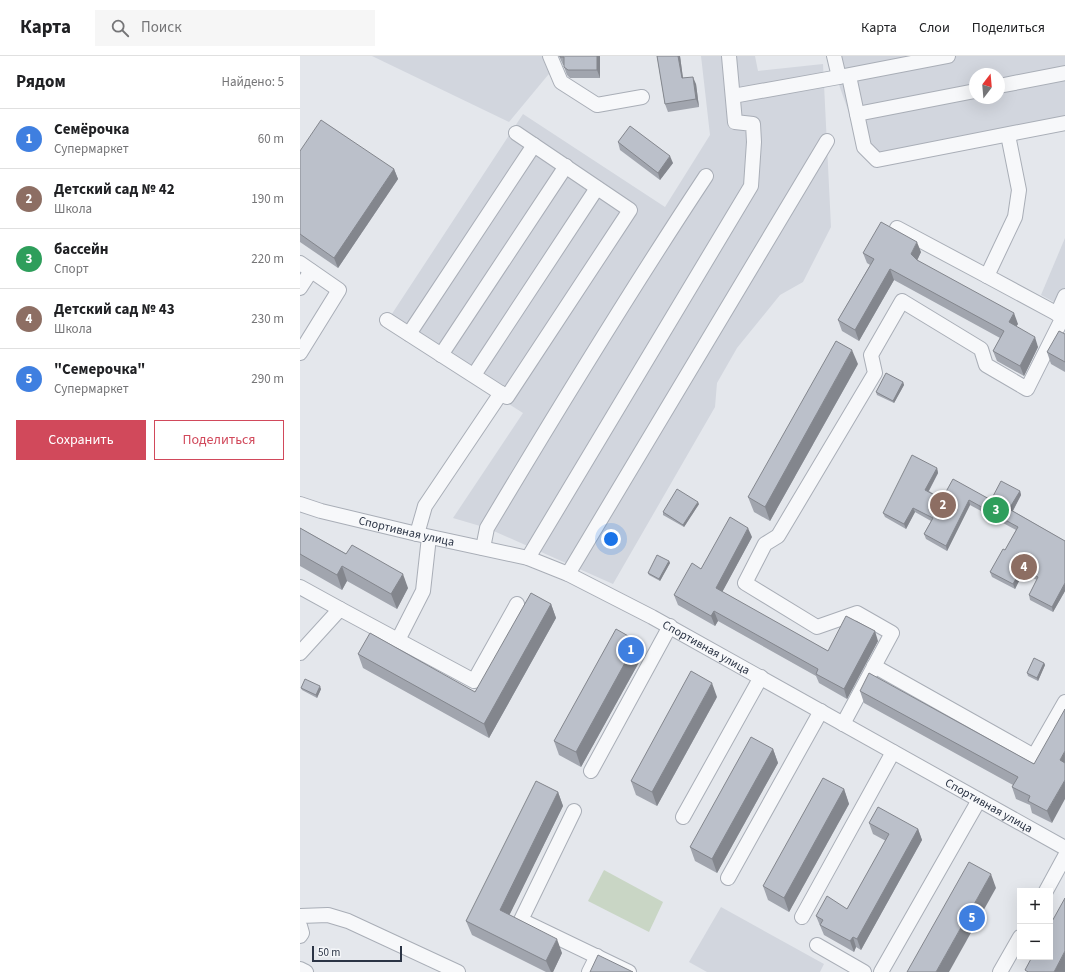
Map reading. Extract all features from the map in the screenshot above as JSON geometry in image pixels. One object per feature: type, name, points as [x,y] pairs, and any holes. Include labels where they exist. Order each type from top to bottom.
[{"type":"street","points":[[550,56],[561,82],[597,105],[642,97]]},
{"type":"street","points":[[528,558],[751,186],[754,142],[753,124],[735,122],[729,56]]},
{"type":"street","points":[[834,56],[844,76],[857,114],[864,147],[877,160],[1065,123]]},
{"type":"street","points":[[733,96],[948,56]]},
{"type":"street","points":[[1005,85],[1065,73]]},
{"type":"street","points":[[857,114],[969,92]]},
{"type":"street","points":[[387,320],[507,397],[630,210],[516,133]]},
{"type":"street","points":[[987,276],[1015,217],[1019,190],[1008,134]]},
{"type":"street","points":[[568,574],[827,141]]},
{"type":"street","points":[[409,334],[534,145]]},
{"type":"street","points":[[441,355],[566,166]]},
{"type":"street","points":[[483,548],[487,528],[511,487],[656,252],[706,176]]},
{"type":"street","points":[[474,375],[597,188]]},
{"type":"street","points":[[897,228],[1062,316]]},
{"type":"street","points":[[300,288],[306,267],[339,290],[300,353]]},
{"type":"street","points":[[843,724],[892,632],[857,613],[817,627],[745,584],[765,544],[778,536],[875,373],[871,355],[902,301],[981,349],[986,365],[1027,389],[1062,316],[1065,296]]},
{"type":"street","points":[[398,640],[423,591],[423,536],[426,506],[501,393]]},
{"type":"street","name":"Спортивная улица","points":[[300,504],[321,511],[423,536],[528,558],[568,574],[670,626],[1065,848]]},
{"type":"street","points":[[300,587],[474,681],[517,604]]},
{"type":"street","points":[[302,649],[340,609]]},
{"type":"street","points":[[591,771],[670,626]]},
{"type":"street","points":[[874,666],[1034,756],[1065,702]]},
{"type":"street","points":[[684,816],[761,678]]},
{"type":"street","points":[[728,878],[821,711]]},
{"type":"street","points":[[802,916],[893,752]]},
{"type":"street","points":[[882,972],[979,800]]},
{"type":"street","points":[[574,811],[521,920],[630,972]]},
{"type":"street","points":[[1048,888],[1065,856]]},
{"type":"street","points":[[300,916],[328,915],[348,922],[458,972]]},
{"type":"street","points":[[300,926],[302,933],[300,936]]},
{"type":"street","points":[[1000,972],[1017,942]]},
{"type":"street","points":[[817,945],[864,972]]},
{"type":"street","points":[[589,972],[597,956]]},
{"type":"street","points":[[300,969],[306,972]]},
{"type":"shaded area","points":[[372,56],[547,56],[553,69],[509,122]]},
{"type":"shaded area","points":[[701,56],[755,56],[758,71],[823,64],[831,227],[803,282],[780,295],[737,348],[717,383],[715,407],[613,584],[487,528],[453,518],[523,413],[384,326],[523,114],[665,207],[710,135]]},
{"type":"shaded area","points":[[831,56],[1065,56],[1065,116],[864,155],[833,68]]},
{"type":"shaded area","points":[[1065,238],[1065,308],[1041,295]]},
{"type":"shaded area","points":[[721,907],[824,964],[820,972],[707,972],[689,962]]},
{"type":"green space","points":[[604,870],[663,902],[649,932],[588,901]]},
{"type":"building","points":[[560,56],[597,56],[597,70],[568,70],[564,67],[564,57]]},
{"type":"building","points":[[657,56],[678,56],[682,78],[693,77],[696,99],[665,104]]},
{"type":"building","points":[[321,120],[394,169],[334,258],[300,234],[300,151]]},
{"type":"building","points":[[630,126],[670,156],[658,173],[618,142]]},
{"type":"building","points":[[881,222],[917,242],[911,254],[917,260],[1014,313],[1009,322],[1035,337],[1020,366],[993,351],[1004,331],[890,269],[855,330],[838,320],[874,259],[863,253]]},
{"type":"building","points":[[1059,331],[1065,334],[1065,362],[1047,352]]},
{"type":"building","points":[[836,341],[852,350],[765,507],[748,497]]},
{"type":"building","points":[[886,373],[903,382],[893,401],[876,392]]},
{"type":"building","points":[[912,455],[937,468],[925,490],[942,499],[953,479],[991,500],[1001,481],[1020,491],[1009,509],[1065,541],[1065,583],[1052,607],[1029,595],[1038,577],[1022,568],[1013,584],[990,572],[1018,527],[969,500],[946,546],[924,534],[933,518],[913,508],[904,524],[883,513]]},
{"type":"building","points":[[677,489],[698,502],[683,525],[663,512]]},
{"type":"building","points":[[730,517],[748,528],[716,588],[828,651],[846,616],[875,631],[844,689],[816,674],[818,669],[714,611],[711,616],[674,595],[692,563],[701,569]]},
{"type":"building","points":[[300,528],[346,554],[352,545],[403,574],[391,594],[342,566],[337,575],[300,554]]},
{"type":"building","points":[[657,555],[669,561],[659,579],[648,573]]},
{"type":"building","points":[[531,593],[551,604],[484,724],[358,654],[370,633],[475,692]]},
{"type":"building","points":[[616,629],[637,641],[576,752],[554,741]]},
{"type":"building","points":[[1034,658],[1044,663],[1037,678],[1027,673]]},
{"type":"building","points":[[691,671],[712,683],[652,792],[631,781]]},
{"type":"building","points":[[869,673],[1034,764],[1065,709],[1065,751],[1060,760],[1065,763],[1065,780],[1047,811],[1028,801],[1030,796],[1012,787],[1018,777],[860,691]]},
{"type":"building","points":[[305,679],[320,686],[316,695],[301,688]]},
{"type":"building","points":[[751,737],[773,749],[712,859],[690,847]]},
{"type":"building","points":[[823,778],[844,789],[784,898],[763,886]]},
{"type":"building","points":[[536,781],[558,792],[500,910],[557,939],[546,961],[466,921]]},
{"type":"building","points":[[878,807],[918,829],[857,939],[853,937],[850,941],[820,925],[823,920],[816,916],[827,896],[847,909],[889,834],[869,823]]},
{"type":"building","points":[[969,862],[991,874],[936,972],[907,972]]},
{"type":"building","points":[[1065,898],[1065,951],[1054,972],[1028,972],[1025,970],[1030,960],[1053,960],[1053,920]]},
{"type":"building","points":[[598,955],[633,972],[590,972]]},
{"type":"place","name":"Детский сад № 42","points":[[943,505]]},
{"type":"place","name":"бассейн","points":[[996,510]]},
{"type":"place","name":"Детский сад № 43","points":[[1024,567]]},
{"type":"place","name":"Семёрочка","points":[[631,650]]},
{"type":"place","name":"\"Семерочка\"","points":[[972,918]]}]
